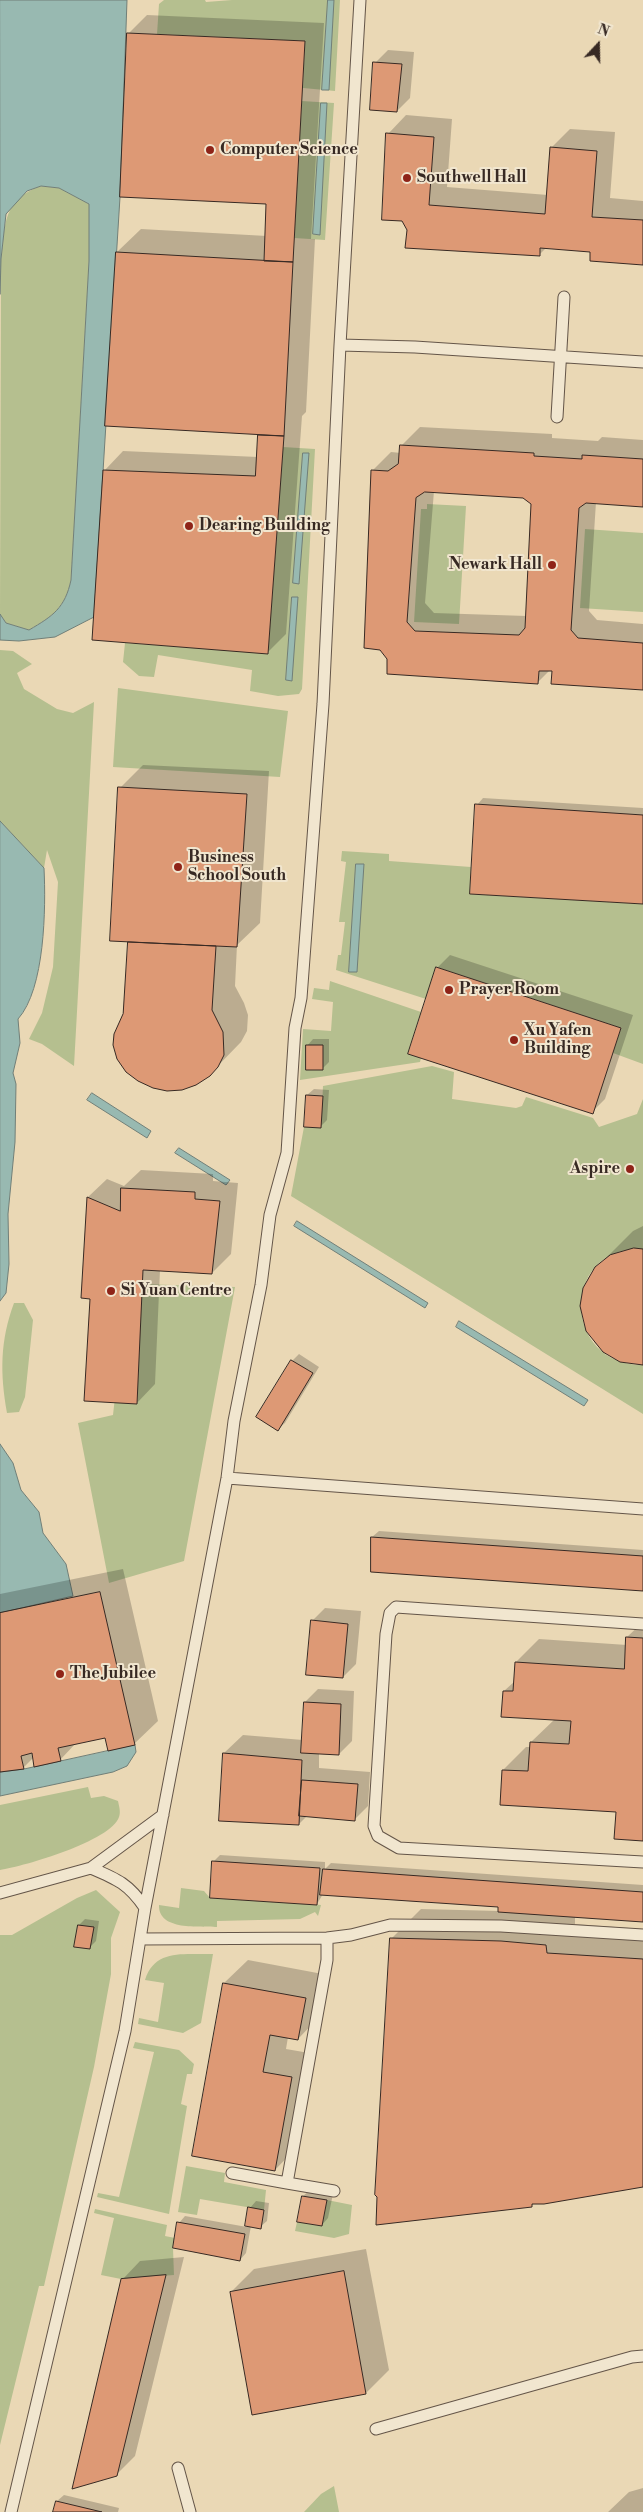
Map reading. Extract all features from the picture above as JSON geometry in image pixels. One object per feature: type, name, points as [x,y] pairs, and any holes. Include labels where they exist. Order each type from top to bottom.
[{"type":"lane","points":[[11,2512],[124,2031],[145,1908],[227,1478],[234,1421],[261,1285],[270,1215],[287,1153],[295,1028],[302,990],[323,704],[340,345],[360,0]]},
{"type":"lane","points":[[557,417],[564,297]]},
{"type":"lane","points":[[340,345],[643,362]]},
{"type":"lane","points":[[227,1478],[643,1509]]},
{"type":"lane","points":[[643,1624],[396,1607],[390,1614],[386,1634],[374,1826],[378,1836],[399,1848],[643,1862]]},
{"type":"lane","points":[[0,1893],[91,1868],[163,1814]]},
{"type":"lane","points":[[91,1868],[119,1880],[133,1892],[145,1908]]},
{"type":"lane","points":[[140,1939],[327,1938],[351,1936],[390,1925],[502,1926],[643,1935]]},
{"type":"lane","points":[[287,2183],[327,1960],[327,1938]]},
{"type":"lane","points":[[232,2173],[334,2191]]},
{"type":"lane","points":[[376,2429],[632,2357],[643,2356]]},
{"type":"lane","points":[[178,2468],[190,2512]]},
{"type":"green space","points":[[164,0],[205,0],[206,2],[232,0],[340,0],[335,91],[303,88],[305,41],[157,34],[159,4]]},
{"type":"green space","points":[[302,101],[334,103],[325,240],[294,238]]},
{"type":"green space","points":[[41,186],[59,188],[89,204],[89,261],[71,580],[65,598],[57,610],[29,630],[6,623],[0,614],[1,259],[8,214],[19,198]]},
{"type":"green space","points":[[283,447],[315,449],[302,689],[299,694],[278,696],[250,691],[252,670],[158,655],[154,677],[139,676],[123,662],[125,643],[268,653]]},
{"type":"green space","points":[[427,504],[466,506],[459,624],[414,622],[421,509],[427,509]]},
{"type":"green space","points":[[585,529],[643,533],[643,612],[580,608]]},
{"type":"green space","points":[[0,650],[13,651],[32,664],[17,673],[24,689],[57,709],[73,713],[94,702],[74,1066],[42,1044],[29,1039],[42,1013],[53,967],[58,882],[47,850],[44,868],[0,821]]},
{"type":"green space","points":[[118,688],[288,711],[280,777],[113,767]]},
{"type":"green space","points":[[342,851],[389,854],[389,861],[471,867],[470,894],[643,904],[643,1064],[613,1053],[621,1028],[436,967],[426,999],[336,970],[338,955],[341,955],[345,922],[339,922],[346,862],[341,861]]},
{"type":"green space","points":[[330,981],[421,1012],[408,1053],[421,1058],[420,1062],[300,1080],[303,1029],[331,1031],[333,1002],[312,999],[314,988],[329,990]]},
{"type":"green space","points":[[432,1066],[454,1072],[452,1099],[516,1108],[522,1106],[526,1097],[593,1118],[599,1127],[637,1114],[643,1099],[643,1249],[616,1253],[596,1265],[585,1284],[581,1306],[585,1327],[597,1346],[616,1360],[643,1365],[643,1414],[291,1196],[304,1127],[321,1127],[323,1086]]},
{"type":"green space","points":[[142,1284],[235,1287],[184,1561],[109,1583],[78,1423],[113,1415],[115,1397],[137,1404]]},
{"type":"green space","points":[[14,1303],[24,1303],[33,1320],[25,1397],[19,1412],[7,1413],[2,1371],[6,1331]]},
{"type":"green space","points":[[88,1787],[91,1798],[104,1796],[118,1801],[120,1815],[113,1826],[101,1835],[66,1851],[0,1870],[0,1805]]},
{"type":"green space","points":[[181,1888],[204,1891],[210,1898],[321,1905],[318,1916],[315,1912],[300,1919],[217,1921],[217,1927],[181,1925],[165,1919],[159,1905],[179,1908]]},
{"type":"green space","points":[[96,1890],[120,1912],[111,1938],[111,1974],[94,2067],[44,2286],[39,2286],[0,2445],[0,1935],[12,1935],[77,1898]]},
{"type":"green space","points":[[213,1954],[201,2023],[183,2033],[138,2024],[139,2018],[158,2022],[164,1983],[145,1980],[156,1963],[172,1955]]},
{"type":"green space","points":[[135,2042],[179,2050],[194,2064],[192,2074],[187,2074],[181,2104],[187,2106],[169,2214],[97,2197],[98,2193],[119,2197],[154,2052],[133,2048]]},
{"type":"green space","points":[[186,2166],[225,2173],[224,2182],[266,2190],[264,2210],[200,2199],[197,2215],[178,2212]]},
{"type":"green space","points":[[327,2200],[352,2205],[349,2234],[334,2238],[295,2231],[297,2222],[322,2226]]},
{"type":"green space","points":[[95,2209],[167,2225],[165,2236],[175,2238],[173,2248],[174,2275],[121,2279],[101,2275],[114,2218],[94,2213]]},
{"type":"green space","points":[[334,2486],[339,2512],[304,2512],[321,2494]]},
{"type":"water","points":[[0,0],[127,0],[120,197],[94,617],[55,637],[19,641],[0,640],[0,614],[6,623],[29,630],[57,610],[65,598],[71,580],[89,261],[89,204],[59,188],[41,186],[27,191],[6,214],[1,259],[0,294]]},
{"type":"water","points":[[328,0],[334,0],[329,90],[322,90]]},
{"type":"water","points":[[321,103],[327,103],[320,235],[313,234]]},
{"type":"water","points":[[303,453],[309,453],[299,584],[293,583]]},
{"type":"water","points":[[292,597],[298,597],[292,681],[286,680]]},
{"type":"water","points":[[0,821],[44,868],[45,904],[39,969],[27,1006],[18,1019],[20,1043],[13,1073],[16,1084],[15,1142],[8,1214],[9,1264],[6,1293],[0,1301]]},
{"type":"water","points":[[356,864],[364,864],[357,972],[349,972]]},
{"type":"water","points":[[92,1093],[151,1131],[147,1138],[87,1100]]},
{"type":"water","points":[[179,1148],[230,1180],[226,1185],[175,1153]]},
{"type":"water","points":[[297,1221],[428,1303],[425,1308],[294,1226]]},
{"type":"water","points":[[459,1321],[588,1400],[584,1406],[456,1327]]},
{"type":"water","points":[[0,1444],[13,1463],[21,1490],[39,1512],[43,1533],[66,1564],[73,1596],[0,1613]]},
{"type":"water","points":[[135,1745],[136,1752],[127,1766],[113,1772],[0,1796],[0,1772],[24,1769]]},
{"type":"building","name":"Computer Science","points":[[127,33],[305,41],[293,262],[264,261],[266,204],[120,197]]},
{"type":"building","points":[[373,62],[402,64],[397,112],[370,110]]},
{"type":"building","name":"Southwell Hall","points":[[386,133],[434,137],[429,205],[545,214],[550,147],[597,151],[592,217],[643,220],[643,265],[590,261],[590,252],[540,248],[540,256],[405,248],[407,230],[402,221],[382,220]]},
{"type":"building","points":[[116,252],[293,262],[284,436],[105,426]]},
{"type":"building","name":"Dearing Building","points":[[258,435],[284,436],[268,654],[92,640],[103,470],[255,476]]},
{"type":"building","name":"Newark Hall","points":[[400,445],[534,453],[534,456],[582,459],[582,455],[643,459],[643,507],[586,503],[579,508],[571,630],[578,638],[643,643],[643,690],[551,684],[552,671],[539,671],[538,684],[387,674],[387,659],[380,650],[364,648],[371,470],[388,471],[398,464]],"holes":[[[425,492],[523,498],[531,504],[525,628],[519,635],[415,631],[407,622],[416,498]]]},
{"type":"building","name":"Business School South","points":[[118,787],[247,794],[237,947],[110,941]]},
{"type":"building","points":[[475,804],[643,815],[643,904],[470,894]]},
{"type":"building","points":[[128,942],[216,946],[212,1010],[223,1032],[224,1055],[218,1067],[210,1076],[196,1085],[182,1090],[167,1091],[153,1088],[138,1081],[126,1072],[117,1059],[113,1045],[114,1034],[123,1014]]},
{"type":"building","name":"Xu Yafen Building","points":[[436,967],[621,1028],[593,1114],[408,1054]]},
{"type":"building","points":[[306,1045],[323,1045],[323,1070],[306,1070]]},
{"type":"building","points":[[306,1095],[323,1096],[321,1128],[304,1127]]},
{"type":"building","name":"Si Yuan Centre","points":[[121,1188],[195,1192],[195,1199],[220,1201],[212,1274],[143,1270],[137,1404],[84,1401],[90,1299],[81,1298],[87,1197],[120,1211]]},
{"type":"building","points":[[634,1248],[643,1249],[643,1365],[620,1362],[603,1352],[586,1331],[580,1306],[583,1288],[595,1267],[610,1255]]},
{"type":"building","points":[[291,1360],[313,1373],[278,1431],[256,1417]]},
{"type":"building","points":[[371,1537],[643,1556],[643,1591],[371,1572]]},
{"type":"building","name":"The Jubilee","points":[[100,1592],[135,1745],[108,1751],[105,1738],[58,1748],[61,1761],[34,1767],[32,1753],[21,1756],[24,1769],[0,1772],[0,1613]]},
{"type":"building","points":[[311,1620],[348,1624],[343,1678],[306,1675]]},
{"type":"building","points":[[626,1637],[643,1638],[643,1841],[614,1839],[616,1812],[500,1805],[502,1770],[528,1771],[530,1742],[569,1744],[571,1721],[501,1717],[503,1691],[513,1691],[515,1662],[624,1669]]},
{"type":"building","points":[[304,1702],[341,1704],[339,1755],[301,1753]]},
{"type":"building","points":[[223,1753],[302,1760],[299,1825],[219,1821]]},
{"type":"building","points":[[302,1780],[358,1784],[355,1821],[299,1816]]},
{"type":"building","points":[[212,1861],[320,1868],[317,1905],[210,1898]]},
{"type":"building","points":[[323,1869],[643,1892],[643,1922],[498,1912],[498,1907],[320,1895]]},
{"type":"building","points":[[78,1925],[94,1927],[90,1949],[74,1947]]},
{"type":"building","points":[[390,1938],[501,1941],[546,1945],[547,1953],[643,1959],[643,2187],[544,2204],[532,2204],[532,2207],[376,2225],[377,2197],[375,2195]]},
{"type":"building","points":[[223,1983],[306,1998],[298,2040],[270,2035],[263,2072],[292,2077],[275,2171],[192,2156]]},
{"type":"building","points":[[302,2196],[327,2200],[322,2226],[297,2222]]},
{"type":"building","points":[[248,2207],[264,2210],[261,2229],[245,2226]]},
{"type":"building","points":[[177,2222],[245,2234],[240,2261],[173,2248]]},
{"type":"building","points":[[344,2271],[366,2394],[252,2415],[230,2292]]},
{"type":"building","points":[[166,2275],[117,2476],[72,2489],[121,2279]]},
{"type":"building","points":[[56,2501],[102,2512],[53,2512]]},
{"type":"place","name":"Computer Science","points":[[210,150]]},
{"type":"place","name":"Southwell Hall","points":[[407,178]]},
{"type":"place","name":"Dearing Building","points":[[189,526]]},
{"type":"place","name":"Newark Hall","points":[[552,565]]},
{"type":"place","name":"Business School South","points":[[178,867]]},
{"type":"place","name":"Prayer Room","points":[[449,990]]},
{"type":"place","name":"Xu Yafen Building","points":[[514,1040]]},
{"type":"place","name":"Aspire","points":[[630,1169]]},
{"type":"place","name":"Si Yuan Centre","points":[[111,1291]]},
{"type":"place","name":"The Jubilee","points":[[60,1674]]}]
